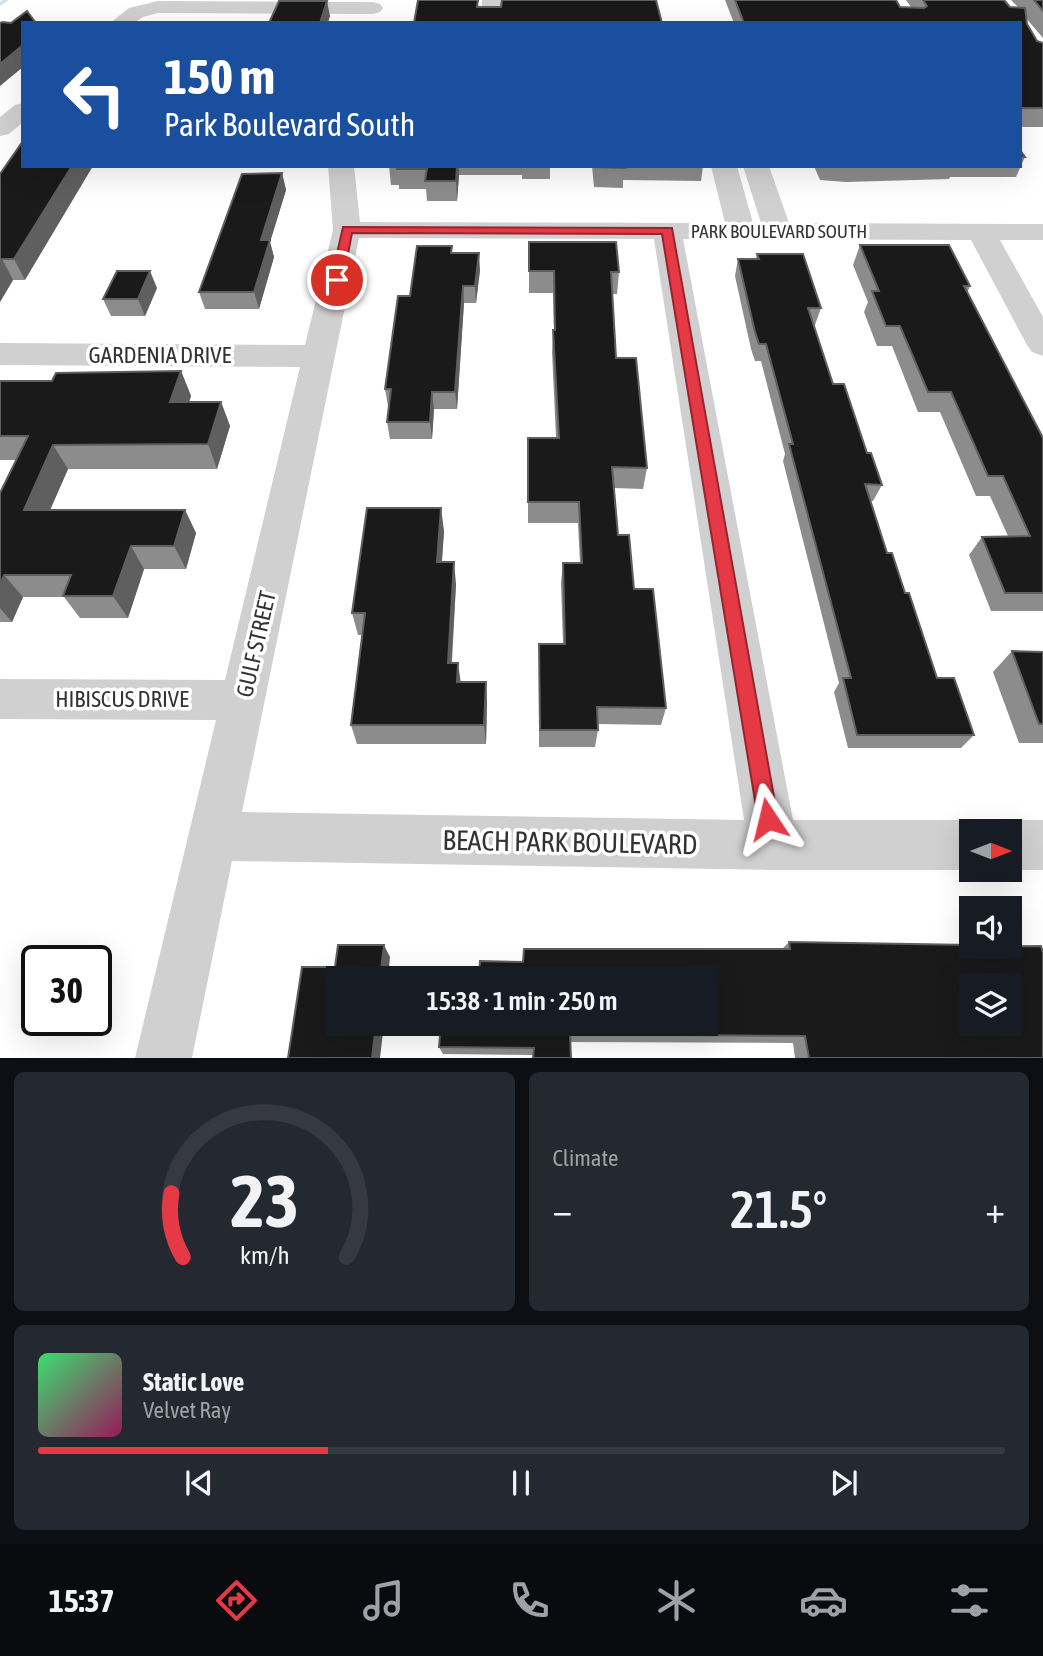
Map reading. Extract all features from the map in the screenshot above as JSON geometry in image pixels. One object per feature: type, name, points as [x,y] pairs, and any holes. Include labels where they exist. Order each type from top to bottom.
[{"type":"street","points":[[490,21],[492,0]]},
{"type":"street","points":[[123,21],[136,12],[158,7],[373,10]]},
{"type":"street","points":[[0,129],[21,112]]},
{"type":"street","name":"GULF STREET","points":[[163,1058],[347,230],[341,168]]},
{"type":"street","points":[[725,168],[741,231]]},
{"type":"street","points":[[757,168],[778,231]]},
{"type":"street","name":"PARK BOULEVARD SOUTH","points":[[347,230],[1043,232]]},
{"type":"street","points":[[667,231],[773,845]]},
{"type":"street","points":[[981,232],[1043,345]]},
{"type":"street","name":"GARDENIA DRIVE","points":[[0,354],[321,356]]},
{"type":"street","name":"HIBISCUS DRIVE","points":[[0,699],[244,700]]},
{"type":"street","name":"BEACH PARK BOULEVARD","points":[[212,836],[773,845],[959,845]]},
{"type":"street","points":[[1022,845],[1043,845]]},
{"type":"building","points":[[418,0],[478,0],[477,7],[501,7],[502,0],[656,0],[661,21],[414,21]]},
{"type":"building","points":[[735,0],[896,0],[900,7],[924,8],[927,6],[923,0],[1004,0],[1010,7],[1025,8],[1027,24],[1037,41],[1043,43],[1043,108],[1022,108],[1022,21],[743,21]]},
{"type":"building","points":[[1034,0],[1043,0],[1043,11]]},
{"type":"building","points":[[279,1],[327,1],[321,21],[270,21]]},
{"type":"building","points":[[27,11],[34,21],[21,21],[21,47],[0,64],[0,23],[11,23]]},
{"type":"building","points":[[21,144],[21,168],[71,168],[14,259],[2,259],[0,262],[0,174]]},
{"type":"building","points":[[457,168],[456,181],[425,181],[427,169],[397,169]]},
{"type":"building","points":[[282,173],[261,240],[270,240],[254,292],[199,292],[242,174]]},
{"type":"building","points":[[529,242],[616,242],[619,272],[611,272],[616,358],[636,358],[647,468],[612,467],[618,535],[629,535],[634,589],[653,589],[666,708],[597,707],[598,730],[540,730],[539,644],[565,644],[563,563],[582,563],[579,502],[528,502],[528,438],[559,438],[553,330],[554,271],[529,271]]},
{"type":"building","points":[[860,245],[949,245],[970,286],[964,286],[1043,438],[1043,593],[1005,593],[982,537],[1030,536],[1003,476],[988,476],[951,392],[928,392],[900,326],[886,326],[872,291],[879,291]]},
{"type":"building","points":[[417,246],[452,246],[451,253],[479,253],[475,286],[463,286],[455,392],[432,392],[430,422],[387,422],[391,389],[385,389],[398,296],[410,296]]},
{"type":"building","points":[[757,254],[803,254],[821,308],[808,308],[833,384],[844,384],[867,453],[871,453],[882,485],[865,484],[887,553],[892,553],[905,593],[909,593],[937,678],[954,678],[974,735],[857,735],[843,678],[851,678],[789,444],[793,444],[766,344],[759,344],[755,332],[738,259],[759,259]]},
{"type":"building","points":[[117,271],[150,271],[138,299],[103,299]]},
{"type":"building","points":[[181,371],[170,402],[221,402],[208,444],[53,445],[24,510],[185,510],[174,546],[131,546],[113,596],[63,596],[71,575],[4,575],[0,585],[0,493],[28,436],[0,436],[0,381],[52,381],[56,373]]},
{"type":"building","points":[[367,508],[441,508],[437,562],[454,562],[448,663],[458,663],[457,682],[486,682],[484,725],[351,725],[365,613],[352,613]]},
{"type":"building","points":[[1012,651],[1043,652],[1043,724],[1039,724]]},
{"type":"building","points":[[789,942],[959,945],[959,959],[1022,959],[1022,946],[1041,946],[1043,1058],[809,1058],[805,1036],[718,1035],[718,966],[480,966],[480,961],[523,962],[524,949],[790,949]]},
{"type":"building","points":[[338,945],[384,945],[381,966],[335,966]]},
{"type":"building","points":[[302,967],[326,967],[326,1036],[375,1036],[372,1058],[288,1058]]},
{"type":"building","points":[[440,1036],[570,1036],[571,1058],[533,1058],[534,1048],[439,1047]]},
{"type":"waterway","points":[[0,4],[6,0]]},
{"type":"route","points":[[337,280],[347,230],[667,231],[768,819]]}]
